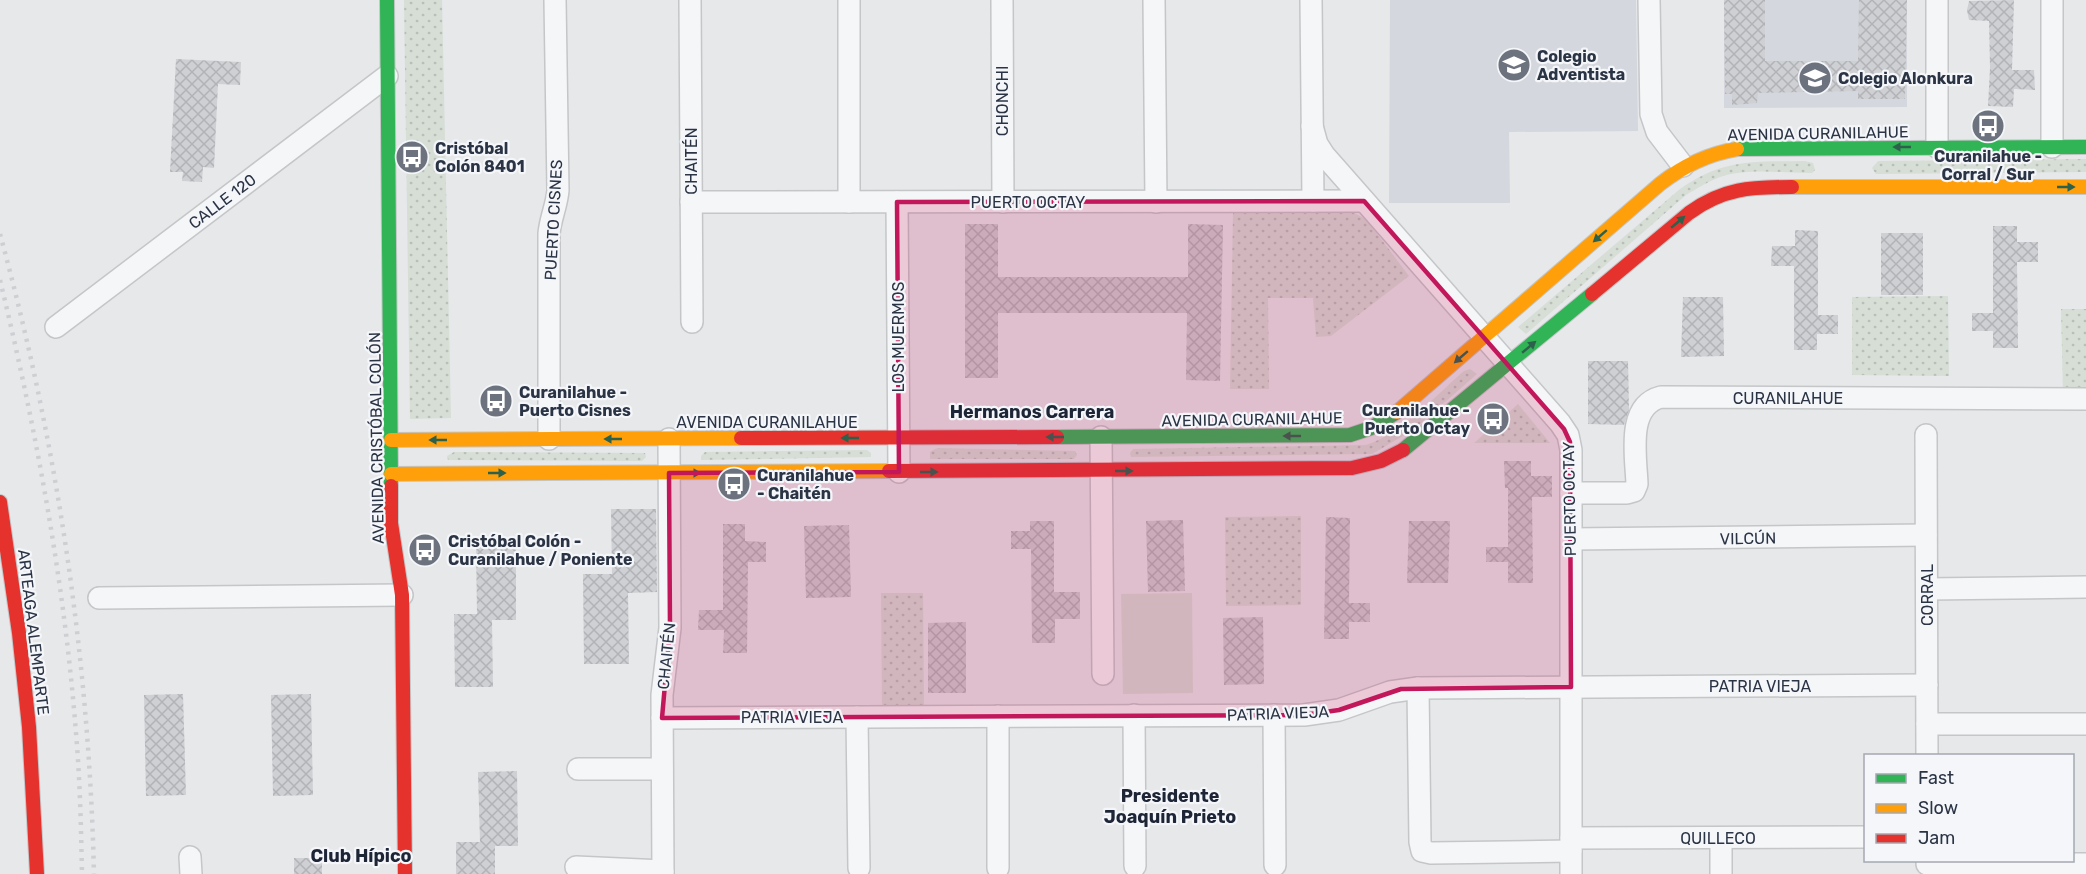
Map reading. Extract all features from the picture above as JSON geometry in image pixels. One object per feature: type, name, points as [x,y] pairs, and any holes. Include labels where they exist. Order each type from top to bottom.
[{"type":"main road","name":"AVENIDA CRISTÓBAL COLÓN","points":[[387,0],[391,523],[402,595],[405,874]]},
{"type":"main road","name":"AVENIDA CURANILAHUE","points":[[391,440],[1326,436],[1360,432],[1381,424],[1391,417],[1660,184],[1683,166],[1706,155],[1732,149],[1861,153],[1937,147],[2086,147]]},
{"type":"main road","points":[[391,474],[1101,471],[1338,469],[1367,466],[1407,447],[1689,213],[1723,193],[1749,187],[1861,182],[2086,187]]},
{"type":"main road","name":"ARTEAGA ALEMPARTE","points":[[0,502],[19,633],[29,727],[37,874]]},
{"type":"street","name":"PUERTO CISNES","points":[[549,439],[549,225],[557,202],[558,190],[555,0]]},
{"type":"street","name":"CHAITÉN","points":[[690,0],[692,322]]},
{"type":"street","points":[[849,0],[849,202]]},
{"type":"street","name":"CHONCHI","points":[[1002,0],[1003,202]]},
{"type":"street","points":[[1154,0],[1156,202]]},
{"type":"street","points":[[1311,0],[1313,201]]},
{"type":"street","points":[[1648,0],[1651,114],[1657,132],[1683,166]]},
{"type":"street","points":[[1937,0],[1937,147]]},
{"type":"street","points":[[2052,0],[2052,147]]},
{"type":"street","name":"CALLE 120","points":[[56,327],[387,76]]},
{"type":"street","name":"PUERTO OCTAY","points":[[1312,126],[1320,149],[1560,423],[1568,435],[1571,450],[1571,874]]},
{"type":"street","name":"PUERTO OCTAY","points":[[691,202],[1364,201]]},
{"type":"street","name":"LOS MUERMOS","points":[[897,202],[898,472]]},
{"type":"street","name":"CURANILAHUE","points":[[1571,494],[1634,491],[1637,484],[1638,415],[1649,401],[1661,397],[2086,399]]},
{"type":"street","name":"CORRAL","points":[[1926,435],[1927,754]]},
{"type":"street","points":[[1101,437],[1103,674]]},
{"type":"street","name":"CHAITÉN","points":[[663,872],[662,717],[663,683],[670,628],[669,439]]},
{"type":"street","name":"VILCÚN","points":[[1571,539],[1926,536]]},
{"type":"street","points":[[1927,588],[2086,587]]},
{"type":"street","points":[[99,598],[402,595]]},
{"type":"street","name":"PATRIA VIEJA","points":[[662,717],[1304,715],[1339,710],[1390,692],[1418,688],[1927,685]]},
{"type":"street","name":"QUILLECO","points":[[1418,688],[1419,842],[1422,850],[1431,853],[1721,838],[1864,837]]},
{"type":"street","points":[[1134,715],[1135,866]]},
{"type":"street","points":[[1274,715],[1275,865]]},
{"type":"street","points":[[998,716],[998,868]]},
{"type":"street","points":[[857,717],[859,868]]},
{"type":"street","points":[[1927,724],[2086,724]]},
{"type":"street","points":[[578,769],[662,769]]},
{"type":"street","points":[[1721,838],[1721,874]]},
{"type":"street","points":[[1927,866],[2086,864]]},
{"type":"street","points":[[576,867],[663,872]]},
{"type":"highlighted area","points":[[1364,201],[1564,429],[1570,442],[1571,687],[1401,689],[1339,710],[1304,715],[662,718],[670,628],[669,473],[899,472],[897,202]]},
{"type":"shaded area","points":[[404,0],[442,0],[451,418],[410,419]]},
{"type":"shaded area","name":"Colegio Adventista","points":[[1390,0],[1636,0],[1638,131],[1509,132],[1510,203],[1389,203]]},
{"type":"shaded area","name":"Colegio Alonkura","points":[[1724,0],[1907,0],[1907,107],[1724,108]]},
{"type":"shaded area","points":[[2086,159],[2086,172],[1876,174],[1872,168],[1878,161]]},
{"type":"shaded area","points":[[1805,161],[1813,163],[1815,170],[1812,173],[1744,172],[1723,176],[1686,195],[1526,334],[1518,327],[1680,189],[1696,179],[1725,167],[1740,164]]},
{"type":"shaded area","points":[[1350,211],[1366,219],[1409,276],[1331,336],[1316,337],[1313,298],[1268,298],[1269,389],[1230,389],[1233,213]]},
{"type":"shaded area","points":[[1948,296],[1949,376],[1852,375],[1852,297]]},
{"type":"shaded area","points":[[2061,309],[2086,309],[2086,391],[2063,391]]},
{"type":"shaded area","points":[[1470,369],[1477,374],[1413,430],[1372,454],[1131,457],[1130,453],[1133,449],[1366,445],[1406,423],[1464,371]]},
{"type":"shaded area","points":[[1518,404],[1550,443],[1474,443]]},
{"type":"shaded area","points":[[937,448],[1075,451],[1077,455],[1074,459],[930,459],[930,452]]},
{"type":"shaded area","points":[[867,450],[871,453],[871,457],[701,460],[705,452]]},
{"type":"shaded area","points":[[454,452],[645,453],[646,457],[642,461],[448,460],[447,456]]},
{"type":"shaded area","points":[[1301,516],[1301,605],[1226,606],[1225,517]]},
{"type":"shaded area","points":[[881,593],[923,593],[924,706],[882,706]]},
{"type":"shaded area","points":[[1192,593],[1193,693],[1123,694],[1121,594]]},
{"type":"building","points":[[1724,0],[1765,0],[1765,61],[1858,61],[1859,0],[1907,0],[1905,99],[1858,99],[1858,91],[1758,93],[1757,103],[1732,105],[1732,94],[1725,94]]},
{"type":"building","points":[[2014,0],[2012,70],[2034,70],[2035,90],[2014,89],[2013,107],[1988,106],[1989,21],[1969,20],[1967,10],[1969,1]]},
{"type":"building","points":[[176,59],[241,62],[240,85],[218,84],[214,168],[203,167],[202,182],[182,181],[183,172],[170,172]]},
{"type":"building","points":[[965,224],[998,224],[998,277],[1188,277],[1188,224],[1223,225],[1220,381],[1186,380],[1187,313],[998,313],[998,378],[965,378]]},
{"type":"building","points":[[1993,226],[2017,226],[2017,242],[2038,242],[2038,262],[2017,262],[2018,348],[1993,348],[1993,331],[1972,331],[1972,313],[1993,313]]},
{"type":"building","points":[[1795,230],[1818,231],[1818,315],[1838,315],[1838,334],[1817,334],[1817,350],[1794,350],[1794,266],[1771,266],[1772,246],[1795,246]]},
{"type":"building","points":[[1881,233],[1923,233],[1923,295],[1881,295]]},
{"type":"building","points":[[1683,297],[1723,297],[1724,356],[1681,357]]},
{"type":"building","points":[[1588,361],[1628,361],[1629,410],[1624,425],[1588,424]]},
{"type":"building","points":[[1504,461],[1531,461],[1531,476],[1552,476],[1552,497],[1532,497],[1533,583],[1508,583],[1508,562],[1486,562],[1486,547],[1508,547],[1508,488],[1505,488]]},
{"type":"building","points":[[611,509],[656,509],[657,592],[628,593],[629,664],[584,664],[583,574],[612,574]]},
{"type":"building","points":[[1326,517],[1350,518],[1349,603],[1370,603],[1370,622],[1349,622],[1349,639],[1324,639]]},
{"type":"building","points":[[1183,520],[1185,591],[1148,592],[1146,521]]},
{"type":"building","points":[[1030,521],[1054,521],[1054,592],[1080,592],[1080,619],[1055,619],[1055,643],[1032,643],[1031,549],[1011,549],[1011,531],[1030,531]]},
{"type":"building","points":[[1409,521],[1450,521],[1448,583],[1407,583]]},
{"type":"building","points":[[723,524],[745,524],[745,541],[766,542],[766,562],[748,562],[747,653],[723,653],[724,630],[698,630],[699,610],[723,610]]},
{"type":"building","points":[[849,525],[851,597],[806,598],[804,526]]},
{"type":"building","points":[[516,545],[516,620],[492,620],[493,687],[455,687],[454,614],[477,614],[476,546]]},
{"type":"building","points":[[1263,617],[1264,684],[1224,685],[1223,618]]},
{"type":"building","points":[[966,622],[966,693],[928,693],[928,623]]},
{"type":"building","points":[[183,694],[186,795],[146,796],[144,695]]},
{"type":"building","points":[[311,694],[313,795],[273,796],[271,695]]},
{"type":"building","points":[[517,771],[518,846],[495,846],[495,874],[456,874],[456,842],[480,842],[478,772]]},
{"type":"building","points":[[294,858],[322,858],[322,874],[294,874]]},
{"type":"railway","points":[[0,234],[38,392],[66,551],[85,712],[94,874]]},
{"type":"railway","points":[[0,280],[37,448],[64,619],[77,751],[82,874]]},
{"type":"traffic: fast","points":[[387,0],[391,486]]},
{"type":"traffic: fast","points":[[1737,149],[2086,147]]},
{"type":"traffic: fast","points":[[1403,450],[1592,294]]},
{"type":"traffic: fast","points":[[1057,437],[1350,435],[1371,428],[1397,412]]},
{"type":"traffic: slow","points":[[1397,412],[1660,184],[1696,162],[1737,149]]},
{"type":"traffic: slow","points":[[1792,187],[2086,187]]},
{"type":"traffic: slow","points":[[391,440],[741,438]]},
{"type":"traffic: slow","points":[[391,474],[889,471]]},
{"type":"traffic: jam","points":[[1592,294],[1689,213],[1714,198],[1750,189],[1792,187]]},
{"type":"traffic: jam","points":[[741,438],[1057,437]]},
{"type":"traffic: jam","points":[[889,471],[1352,468],[1381,461],[1403,450]]},
{"type":"traffic: jam","points":[[391,486],[391,523],[402,595],[405,874]]},
{"type":"traffic: jam","points":[[0,502],[19,633],[29,727],[37,874]]},
{"type":"place","name":"Colegio Adventista","points":[[1514,65]]},
{"type":"place","name":"Colegio Alonkura","points":[[1815,78]]},
{"type":"place","name":"Curanilahue - Corral / Sur","points":[[1988,126]]},
{"type":"place","name":"Cristóbal Colón 8401","points":[[412,157]]},
{"type":"place","name":"Curanilahue - Puerto Cisnes","points":[[496,401]]},
{"type":"place","name":"Curanilahue - Puerto Octay","points":[[1493,419]]},
{"type":"place","name":"Curanilahue - Chaitén","points":[[734,484]]},
{"type":"place","name":"Cristóbal Colón - Curanilahue / Poniente","points":[[425,550]]},
{"type":"district","name":"Hermanos Carrera","points":[[1032,412]]},
{"type":"district","name":"Presidente Joaquín Prieto","points":[[1170,806]]},
{"type":"district","name":"Club Hípico","points":[[361,856]]}]
